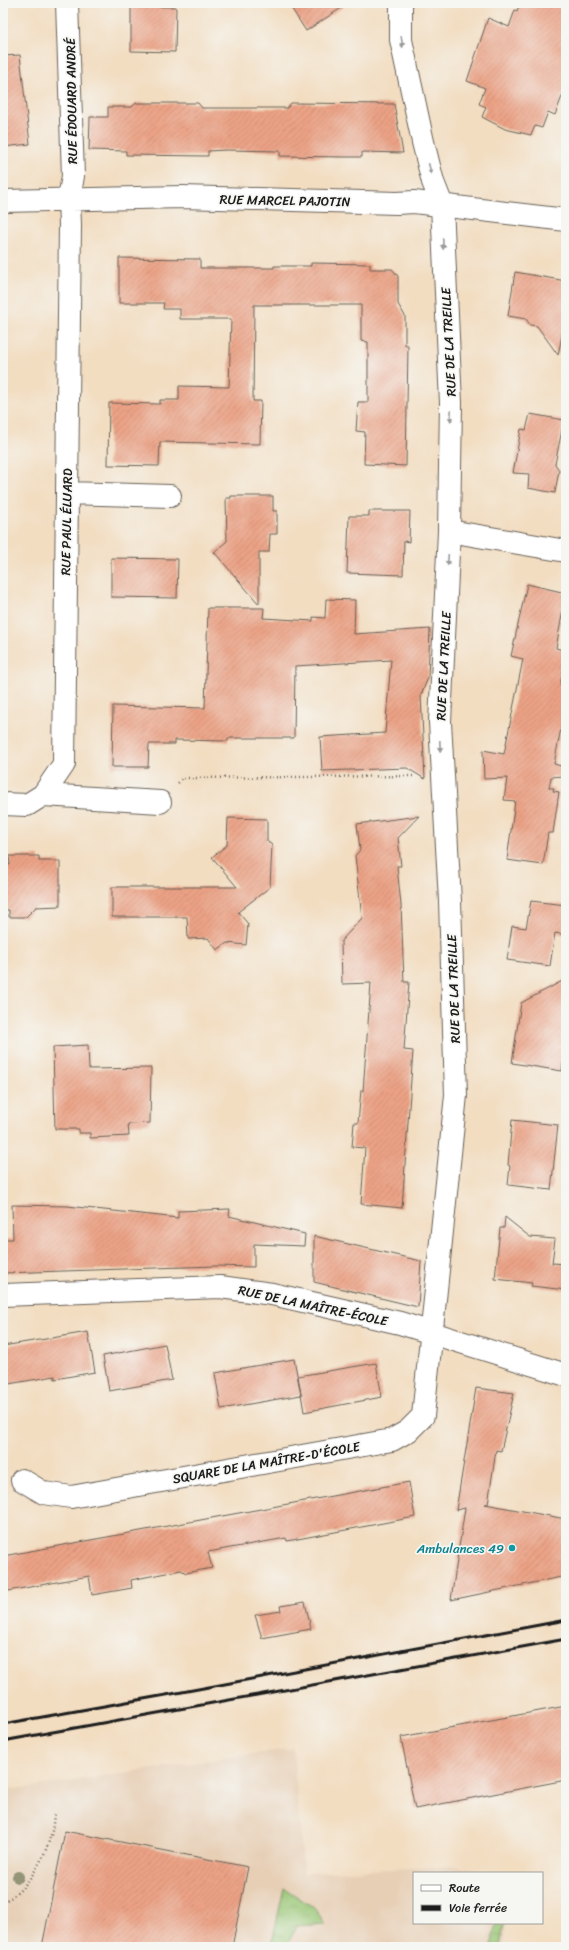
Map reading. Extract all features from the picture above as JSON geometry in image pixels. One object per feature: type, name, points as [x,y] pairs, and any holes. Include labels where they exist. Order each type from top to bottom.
[{"type":"street","name":"RUE ÉDOUARD ANDRÉ","points":[[67,3],[73,176],[69,199]]},
{"type":"street","name":"RUE DE LA TREILLE","points":[[401,3],[401,40],[433,182],[442,205],[451,404],[449,530],[440,722],[450,901],[456,1095],[432,1332]]},
{"type":"street","name":"RUE MARCEL PAJOTIN","points":[[3,202],[69,199],[182,198],[397,203],[414,202],[566,220]]},
{"type":"street","name":"RUE PAUL ÉLUARD","points":[[3,804],[27,805],[43,794],[64,764],[70,225],[69,199]]},
{"type":"street","points":[[67,493],[170,496]]},
{"type":"street","points":[[449,530],[566,551]]},
{"type":"street","points":[[43,794],[160,802]]},
{"type":"street","name":"RUE DE LA MAÎTRE-ÉCOLE","points":[[3,1295],[220,1287],[241,1288],[377,1318],[432,1332],[566,1375]]},
{"type":"street","name":"SQUARE DE LA MAÎTRE-D'ÉCOLE","points":[[22,1480],[33,1488],[44,1493],[72,1497],[392,1440],[408,1431],[423,1416],[432,1332]]},
{"type":"path","points":[[160,802],[182,778],[420,776]]},
{"type":"path","points":[[3,1901],[9,1900],[21,1890],[34,1872],[50,1838],[54,1814]]},
{"type":"shaded area","points":[[293,1748],[304,1873],[455,1866],[484,1872],[413,1872],[413,1924],[506,1924],[503,1947],[3,1947],[3,1791]]},
{"type":"green space","points":[[284,1888],[313,1907],[326,1924],[297,1926],[286,1947],[271,1947]]},
{"type":"green space","points":[[496,1924],[504,1924],[500,1947],[491,1947]]},
{"type":"building","points":[[288,3],[349,3],[306,31]]},
{"type":"building","points":[[520,3],[566,3],[566,86],[555,115],[548,112],[542,128],[535,126],[531,135],[505,129],[482,117],[486,107],[479,104],[485,88],[467,81],[488,18],[509,27],[515,10],[517,11]]},
{"type":"building","points":[[131,6],[176,7],[175,52],[131,51]]},
{"type":"building","points":[[20,55],[30,144],[3,147],[3,56]]},
{"type":"building","points":[[136,103],[198,103],[202,108],[287,108],[291,103],[394,104],[403,153],[362,152],[362,157],[280,156],[280,151],[226,150],[208,151],[208,156],[126,155],[126,151],[89,150],[90,117],[108,117],[108,107],[132,107]]},
{"type":"building","points":[[119,258],[200,259],[200,268],[274,268],[274,266],[311,266],[311,263],[370,264],[370,269],[392,269],[398,276],[398,304],[405,316],[405,345],[408,345],[406,466],[364,464],[365,432],[356,431],[358,402],[368,402],[368,342],[361,341],[361,305],[254,305],[253,401],[261,401],[260,444],[160,442],[159,466],[108,465],[109,403],[160,404],[160,400],[179,400],[179,386],[229,387],[231,319],[180,319],[180,309],[163,309],[164,303],[119,303]]},
{"type":"building","points":[[515,272],[566,281],[566,331],[563,331],[558,355],[537,326],[530,325],[526,319],[508,316]]},
{"type":"building","points":[[530,414],[564,420],[555,464],[559,470],[555,493],[528,488],[529,474],[513,473],[521,429],[526,430]]},
{"type":"building","points":[[231,496],[273,496],[273,511],[277,511],[277,534],[270,534],[269,552],[259,552],[259,604],[214,552],[227,541],[226,498],[231,498]]},
{"type":"building","points":[[369,511],[410,511],[409,542],[404,541],[403,575],[347,573],[349,516],[369,516]]},
{"type":"building","points":[[111,558],[178,559],[177,598],[111,597]]},
{"type":"building","points":[[527,584],[566,593],[556,648],[566,651],[566,660],[560,685],[566,687],[566,703],[554,764],[565,767],[564,776],[551,777],[549,788],[554,788],[553,791],[559,792],[553,833],[548,833],[543,865],[507,860],[515,801],[504,800],[507,778],[484,779],[483,750],[504,754],[523,659],[511,656]]},
{"type":"building","points":[[326,599],[355,600],[354,634],[430,629],[428,678],[421,695],[425,779],[407,768],[322,771],[320,737],[385,733],[391,660],[295,666],[294,738],[228,738],[228,741],[175,740],[175,744],[149,744],[148,767],[112,767],[113,706],[205,708],[208,608],[264,608],[263,618],[313,621],[313,617],[325,618]]},
{"type":"building","points":[[419,816],[398,838],[401,866],[397,866],[401,905],[404,982],[409,982],[404,1050],[413,1051],[402,1208],[361,1204],[365,1148],[352,1147],[354,1123],[358,1123],[361,1090],[363,1091],[371,983],[342,984],[341,941],[362,918],[355,856],[360,850],[357,824]]},
{"type":"building","points":[[228,818],[267,819],[267,841],[272,845],[270,887],[238,912],[248,924],[246,945],[227,943],[217,950],[208,938],[188,939],[187,917],[112,917],[112,887],[237,887],[212,857],[227,845]]},
{"type":"building","points":[[9,856],[39,856],[39,861],[60,861],[60,906],[36,907],[26,917],[9,917],[9,910],[3,910],[3,864],[10,865]]},
{"type":"building","points":[[531,901],[566,905],[566,935],[555,933],[550,966],[507,960],[512,926],[526,928]]},
{"type":"building","points":[[566,979],[566,1046],[562,1071],[512,1063],[521,1003]]},
{"type":"building","points":[[88,1045],[89,1069],[151,1068],[150,1123],[128,1124],[129,1136],[90,1138],[90,1133],[79,1133],[79,1129],[55,1129],[53,1047]]},
{"type":"building","points":[[512,1120],[558,1125],[551,1190],[508,1185],[510,1166],[508,1165]]},
{"type":"building","points":[[12,1205],[67,1206],[178,1218],[178,1211],[230,1209],[229,1216],[305,1234],[304,1246],[254,1244],[254,1267],[215,1266],[3,1273],[3,1239],[13,1239]]},
{"type":"building","points":[[505,1217],[530,1237],[555,1239],[552,1263],[566,1264],[566,1290],[531,1286],[532,1283],[495,1279],[500,1228],[504,1228]]},
{"type":"building","points":[[314,1236],[421,1261],[418,1307],[314,1282]]},
{"type":"building","points":[[88,1332],[95,1372],[55,1379],[55,1376],[3,1385],[3,1346]]},
{"type":"building","points":[[165,1344],[172,1380],[109,1391],[103,1356]]},
{"type":"building","points":[[294,1359],[301,1395],[221,1409],[215,1373]]},
{"type":"building","points":[[376,1363],[382,1397],[304,1412],[298,1376]]},
{"type":"building","name":"Ambulances 49","points":[[476,1388],[514,1393],[501,1451],[496,1450],[488,1504],[485,1504],[566,1519],[566,1576],[451,1600],[465,1508],[456,1510]]},
{"type":"building","points":[[409,1482],[415,1517],[287,1541],[286,1538],[208,1552],[212,1568],[186,1573],[181,1570],[131,1580],[132,1588],[92,1595],[89,1576],[3,1592],[3,1556]]},
{"type":"building","points":[[305,1602],[311,1629],[262,1638],[255,1615],[281,1611],[280,1606]]},
{"type":"building","points":[[566,1706],[566,1780],[415,1809],[401,1737]]},
{"type":"building","points":[[65,1831],[248,1867],[232,1947],[42,1947]]},
{"type":"railway","points":[[3,1724],[566,1620]]},
{"type":"railway","points":[[3,1741],[566,1639]]},
{"type":"place","name":"Ambulances 49","points":[[512,1548]]}]
